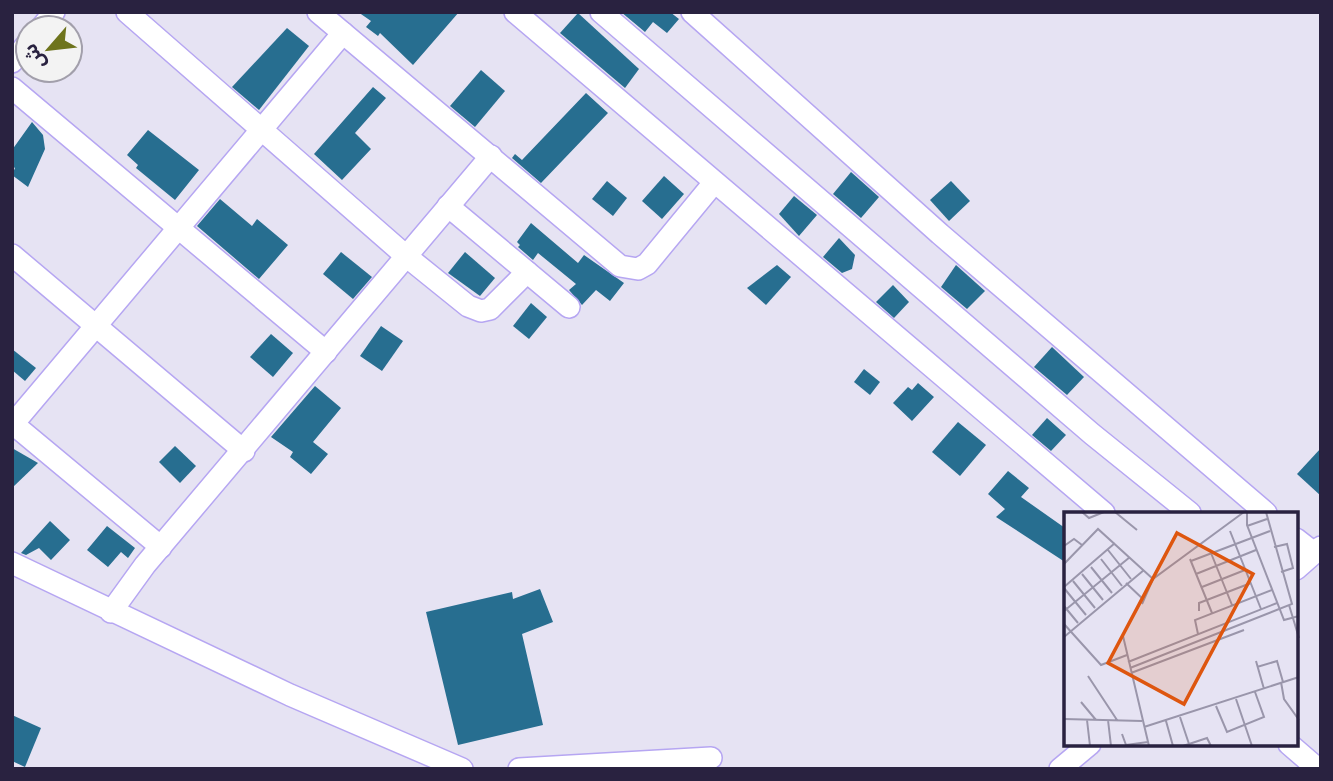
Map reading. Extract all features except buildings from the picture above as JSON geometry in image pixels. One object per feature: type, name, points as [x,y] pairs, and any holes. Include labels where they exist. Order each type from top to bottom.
[{"type":"street","points":[[127,12],[406,256],[468,306],[481,311],[490,309],[527,272]]},
{"type":"street","points":[[318,12],[605,253],[630,270],[647,264],[713,184]]},
{"type":"street","points":[[515,12],[713,184],[1103,512]]},
{"type":"street","points":[[601,12],[1041,391],[1189,512]]},
{"type":"street","points":[[692,12],[912,209],[1265,512]]},
{"type":"street","points":[[161,547],[13,424],[343,33]]},
{"type":"street","points":[[12,88],[326,352]]},
{"type":"street","points":[[111,612],[161,547],[491,156]]},
{"type":"street","points":[[448,206],[569,307]]},
{"type":"street","points":[[12,256],[244,451]]},
{"type":"street","points":[[1298,540],[1317,550],[1298,567]]},
{"type":"street","points":[[12,563],[290,695],[463,769]]},
{"type":"street","points":[[1060,769],[1088,746]]},
{"type":"street","points":[[1291,746],[1318,769]]},
{"type":"street","points":[[519,769],[673,764],[711,758]]}]
